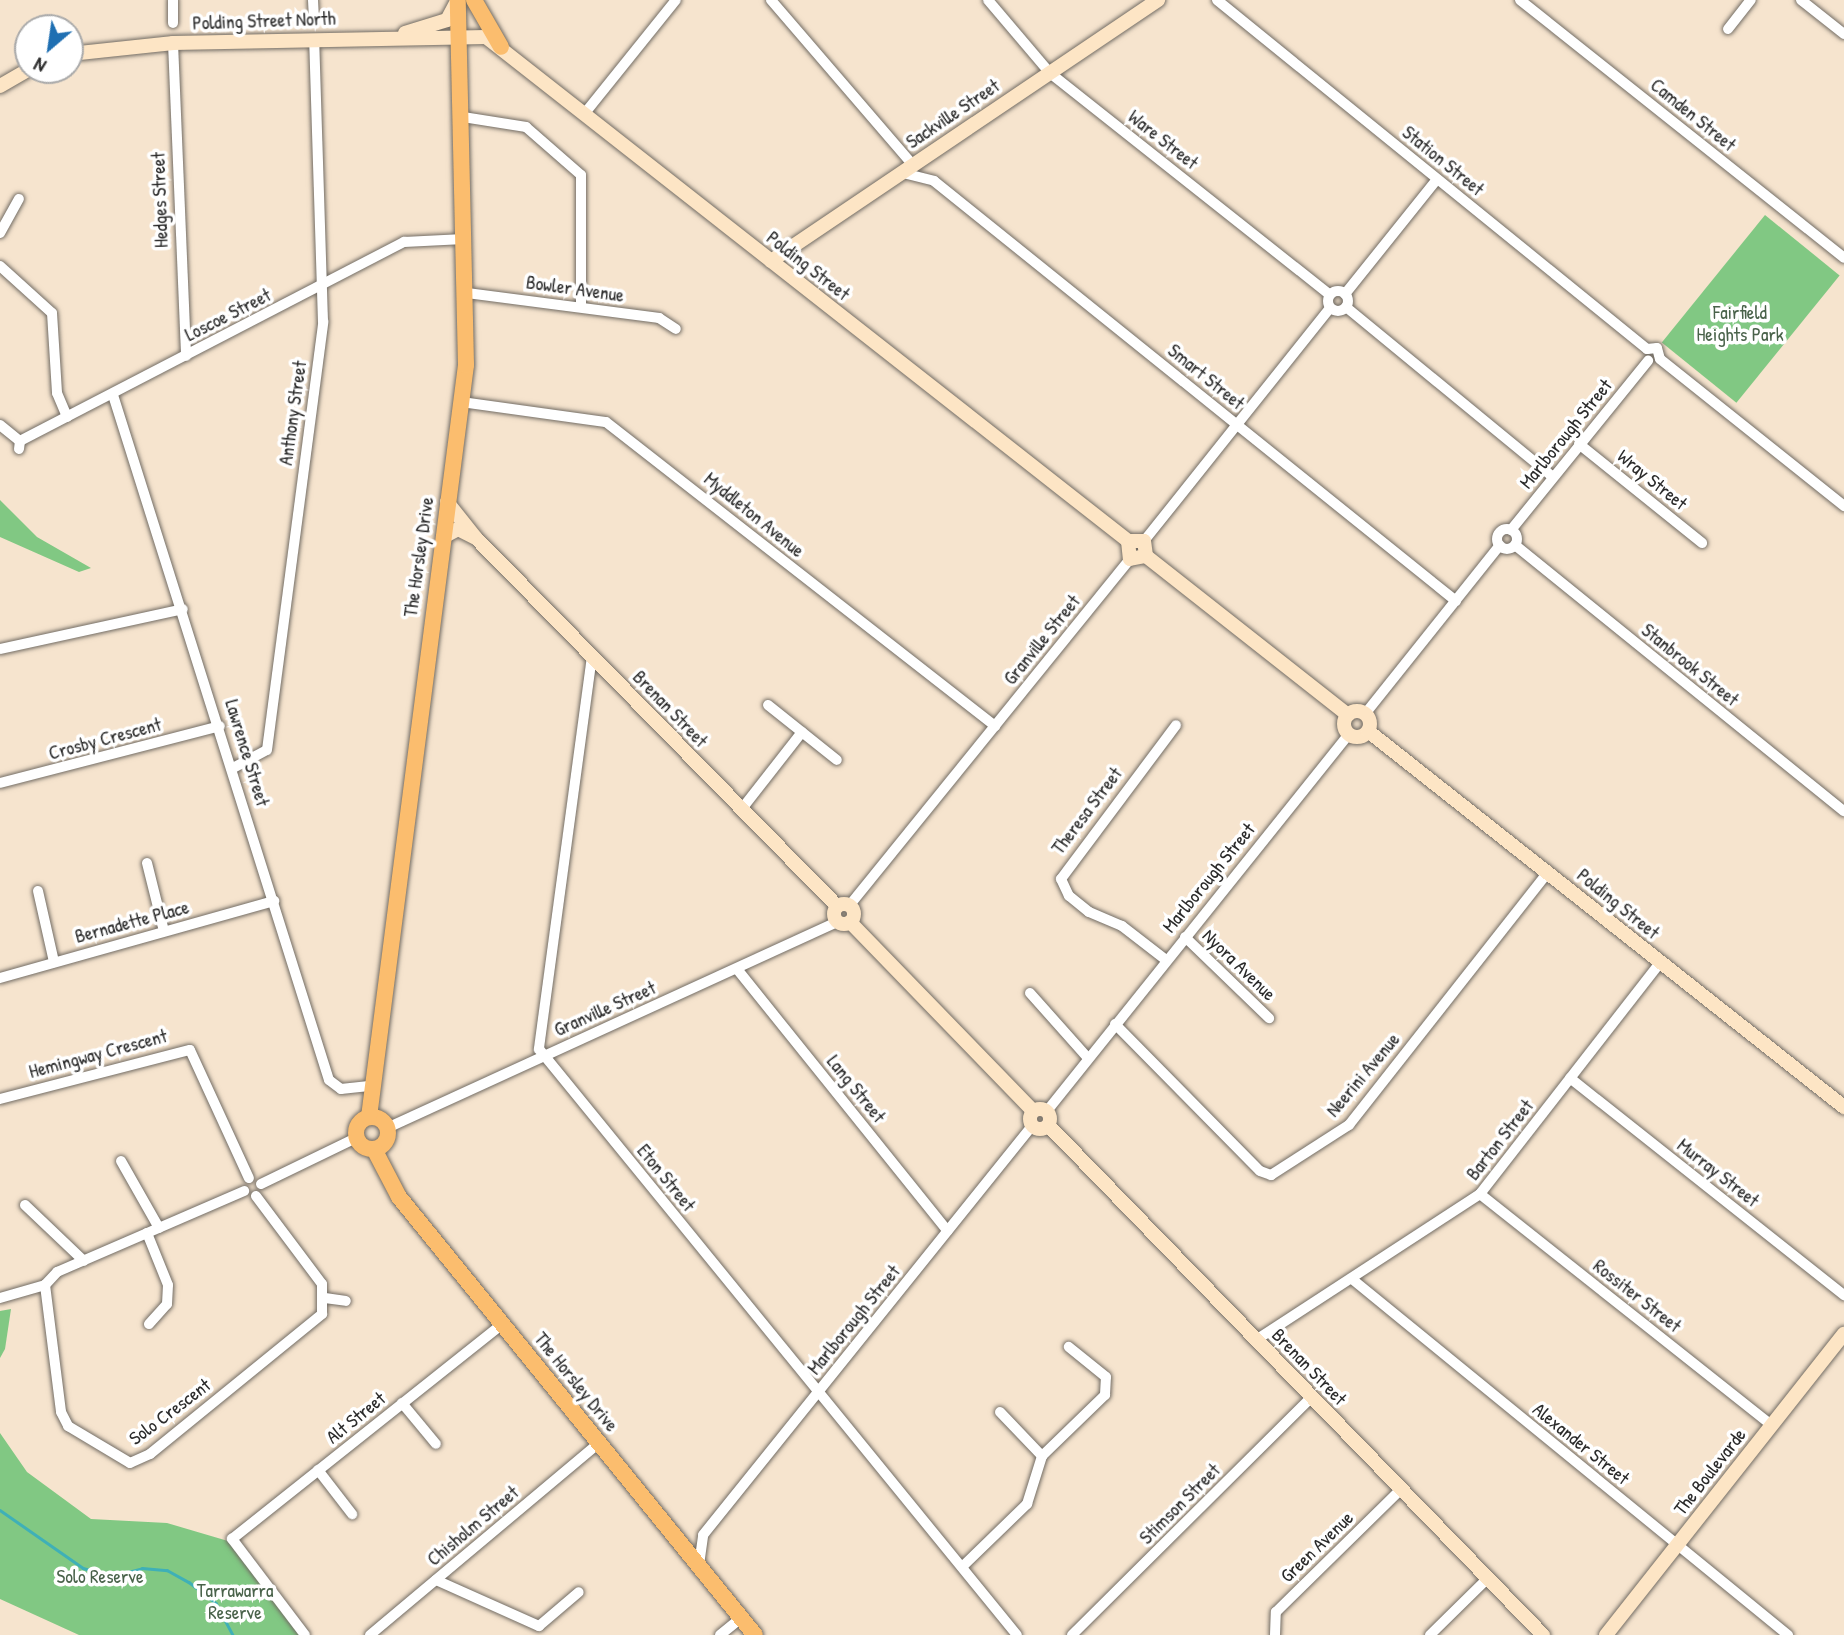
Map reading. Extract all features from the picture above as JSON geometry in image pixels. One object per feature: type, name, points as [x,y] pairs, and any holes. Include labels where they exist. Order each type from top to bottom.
[{"type":"main road","name":"The Horsley Drive","points":[[369,1117],[369,1086],[461,402],[467,293],[458,0]]},
{"type":"main road","points":[[397,36],[447,20],[458,0]]},
{"type":"main road","points":[[474,0],[501,47]]},
{"type":"main road","name":"Sackville Street","points":[[771,261],[1158,0]]},
{"type":"main road","name":"Polding Street North","points":[[84,53],[173,43],[460,35]]},
{"type":"main road","name":"Polding Street","points":[[460,35],[486,37],[501,47],[1128,541]]},
{"type":"main road","name":"Brenan Street","points":[[447,502],[476,538],[741,810],[843,906]]},
{"type":"main road","points":[[443,537],[456,529],[476,538]]},
{"type":"main road","points":[[1146,556],[1130,559],[1128,541],[1144,541],[1146,556],[1348,715],[1365,714],[1368,731],[1349,734],[1348,715]]},
{"type":"main road","name":"Polding Street","points":[[1368,731],[1844,1107]]},
{"type":"main road","points":[[843,906],[844,922]]},
{"type":"main road","name":"Brenan Street","points":[[844,922],[1043,1115],[1256,1340],[1543,1635]]},
{"type":"main road","points":[[1032,1126],[1043,1115]]},
{"type":"main road","points":[[369,1117],[387,1128],[386,1141],[374,1149],[356,1138],[357,1127],[369,1117]]},
{"type":"main road","name":"The Horsley Drive","points":[[374,1149],[399,1197],[755,1635]]},
{"type":"main road","name":"The Boulevarde","points":[[1606,1635],[1844,1334]]},
{"type":"street","points":[[173,0],[173,23]]},
{"type":"street","points":[[313,0],[314,19]]},
{"type":"street","points":[[586,113],[676,0]]},
{"type":"street","points":[[771,0],[912,164]]},
{"type":"street","name":"Ware Street","points":[[988,0],[1050,72],[1330,295]]},
{"type":"street","name":"Station Street","points":[[1217,0],[1647,349],[1657,348],[1660,359]]},
{"type":"street","name":"Camden Street","points":[[1520,0],[1844,258]]},
{"type":"street","points":[[1728,29],[1751,0]]},
{"type":"street","points":[[1801,0],[1844,34]]},
{"type":"street","name":"Anthony Street","points":[[233,768],[267,750],[323,322],[314,39]]},
{"type":"street","name":"Hedges Street","points":[[173,43],[186,356]]},
{"type":"street","points":[[463,117],[527,127],[581,175],[580,306]]},
{"type":"street","points":[[934,181],[927,164],[937,147]]},
{"type":"street","name":"Smart Street","points":[[894,176],[915,173],[934,181],[1456,601]]},
{"type":"street","points":[[1346,307],[1345,294],[1437,179]]},
{"type":"street","points":[[0,233],[19,199]]},
{"type":"street","name":"Loscoe Street","points":[[0,425],[20,445],[67,417],[404,242],[464,239]]},
{"type":"street","points":[[0,266],[52,313],[57,393],[67,417]]},
{"type":"street","name":"Bowler Avenue","points":[[467,293],[660,318],[676,329]]},
{"type":"street","points":[[1144,541],[1330,308],[1330,295],[1345,294]]},
{"type":"street","points":[[1330,308],[1346,307],[1553,477]]},
{"type":"street","points":[[1647,349],[1648,362],[1660,359],[1844,506]]},
{"type":"street","name":"Marlborough Street","points":[[1500,545],[1500,533],[1511,530],[1648,362]]},
{"type":"street","name":"Lawrence Street","points":[[113,395],[334,1087],[369,1086]]},
{"type":"street","name":"Myddleton Avenue","points":[[461,402],[606,422],[995,726]]},
{"type":"street","name":"Wray Street","points":[[1579,444],[1702,543]]},
{"type":"street","points":[[1365,714],[1500,545],[1515,545],[1511,530]]},
{"type":"street","name":"Stanbrook Street","points":[[1515,545],[1844,811]]},
{"type":"street","name":"Granville Street","points":[[843,906],[995,726],[1130,559]]},
{"type":"street","points":[[0,649],[183,609]]},
{"type":"street","points":[[544,1056],[539,1037],[592,656]]},
{"type":"street","points":[[768,705],[837,760]]},
{"type":"street","name":"Theresa Street","points":[[1166,960],[1122,926],[1089,912],[1069,896],[1061,879],[1176,725]]},
{"type":"street","name":"Crosby Crescent","points":[[0,783],[220,726]]},
{"type":"street","points":[[741,810],[803,732]]},
{"type":"street","name":"Marlborough Street","points":[[1043,1115],[1349,734]]},
{"type":"street","points":[[147,863],[164,931]]},
{"type":"street","name":"Neerini Avenue","points":[[1115,1024],[1260,1171],[1271,1175],[1349,1125],[1547,873]]},
{"type":"street","points":[[38,891],[54,962]]},
{"type":"street","name":"Bernadette Place","points":[[0,978],[274,901]]},
{"type":"street","name":"Granville Street","points":[[387,1128],[844,922]]},
{"type":"street","name":"Nyora Avenue","points":[[1185,937],[1269,1018]]},
{"type":"street","name":"Barton Street","points":[[1256,1340],[1480,1194],[1660,963]]},
{"type":"street","name":"Lang Street","points":[[737,969],[948,1231]]},
{"type":"street","points":[[1030,993],[1036,1007],[1088,1058]]},
{"type":"street","name":"Hemingway Crescent","points":[[0,1099],[190,1050],[248,1178]]},
{"type":"street","name":"Eton Street","points":[[544,1056],[1017,1635]]},
{"type":"street","name":"Murray Street","points":[[1570,1079],[1844,1295]]},
{"type":"street","name":"Marlborough Street","points":[[703,1535],[1032,1126]]},
{"type":"street","points":[[256,1196],[261,1184],[356,1138]]},
{"type":"street","points":[[121,1161],[159,1228]]},
{"type":"street","points":[[244,1191],[248,1178],[261,1184]]},
{"type":"street","points":[[0,1298],[45,1285],[84,1261],[244,1191],[256,1196],[321,1284],[325,1298],[346,1301]]},
{"type":"street","name":"Rossiter Street","points":[[1480,1194],[1771,1425]]},
{"type":"street","points":[[25,1205],[84,1261]]},
{"type":"street","points":[[148,1233],[168,1285],[167,1304],[149,1324]]},
{"type":"street","name":"Alexander Street","points":[[1352,1279],[1788,1635]]},
{"type":"street","name":"Solo Crescent","points":[[45,1285],[61,1412],[68,1426],[130,1463],[150,1454],[322,1314],[325,1298]]},
{"type":"street","name":"Alt Street","points":[[305,1635],[232,1539],[502,1324]]},
{"type":"street","points":[[962,1567],[1027,1504],[1042,1456],[1107,1391],[1106,1377],[1069,1347]]},
{"type":"street","name":"Stimson Street","points":[[1072,1635],[1312,1398]]},
{"type":"street","points":[[402,1403],[436,1444]]},
{"type":"street","points":[[1000,1412],[1042,1456]]},
{"type":"street","name":"Chisholm Street","points":[[370,1635],[599,1443]]},
{"type":"street","points":[[318,1471],[352,1514]]},
{"type":"street","name":"Green Avenue","points":[[1275,1635],[1276,1612],[1401,1489]]},
{"type":"street","points":[[676,1538],[703,1535],[699,1566]]},
{"type":"street","points":[[1430,1635],[1488,1578]]},
{"type":"street","points":[[436,1580],[539,1626],[579,1592]]},
{"type":"street","points":[[720,1635],[741,1618]]},
{"type":"green space","name":"Fairfield Heights Park","points":[[1765,215],[1840,275],[1736,403],[1662,342]]},
{"type":"green space","points":[[0,500],[37,537],[91,568],[79,572],[0,537]]},
{"type":"green space","points":[[11,1309],[5,1349],[0,1358],[0,1311]]},
{"type":"green space","name":"Solo Reserve","points":[[0,1433],[27,1472],[91,1519],[167,1523],[228,1541],[301,1635],[79,1635],[0,1599]]},
{"type":"waterway","points":[[0,1510],[83,1568],[113,1576],[142,1568],[167,1570],[189,1582],[216,1603],[233,1635]]},
{"type":"park label","name":"Tarrawarra Reserve","points":[[235,1602]]}]
